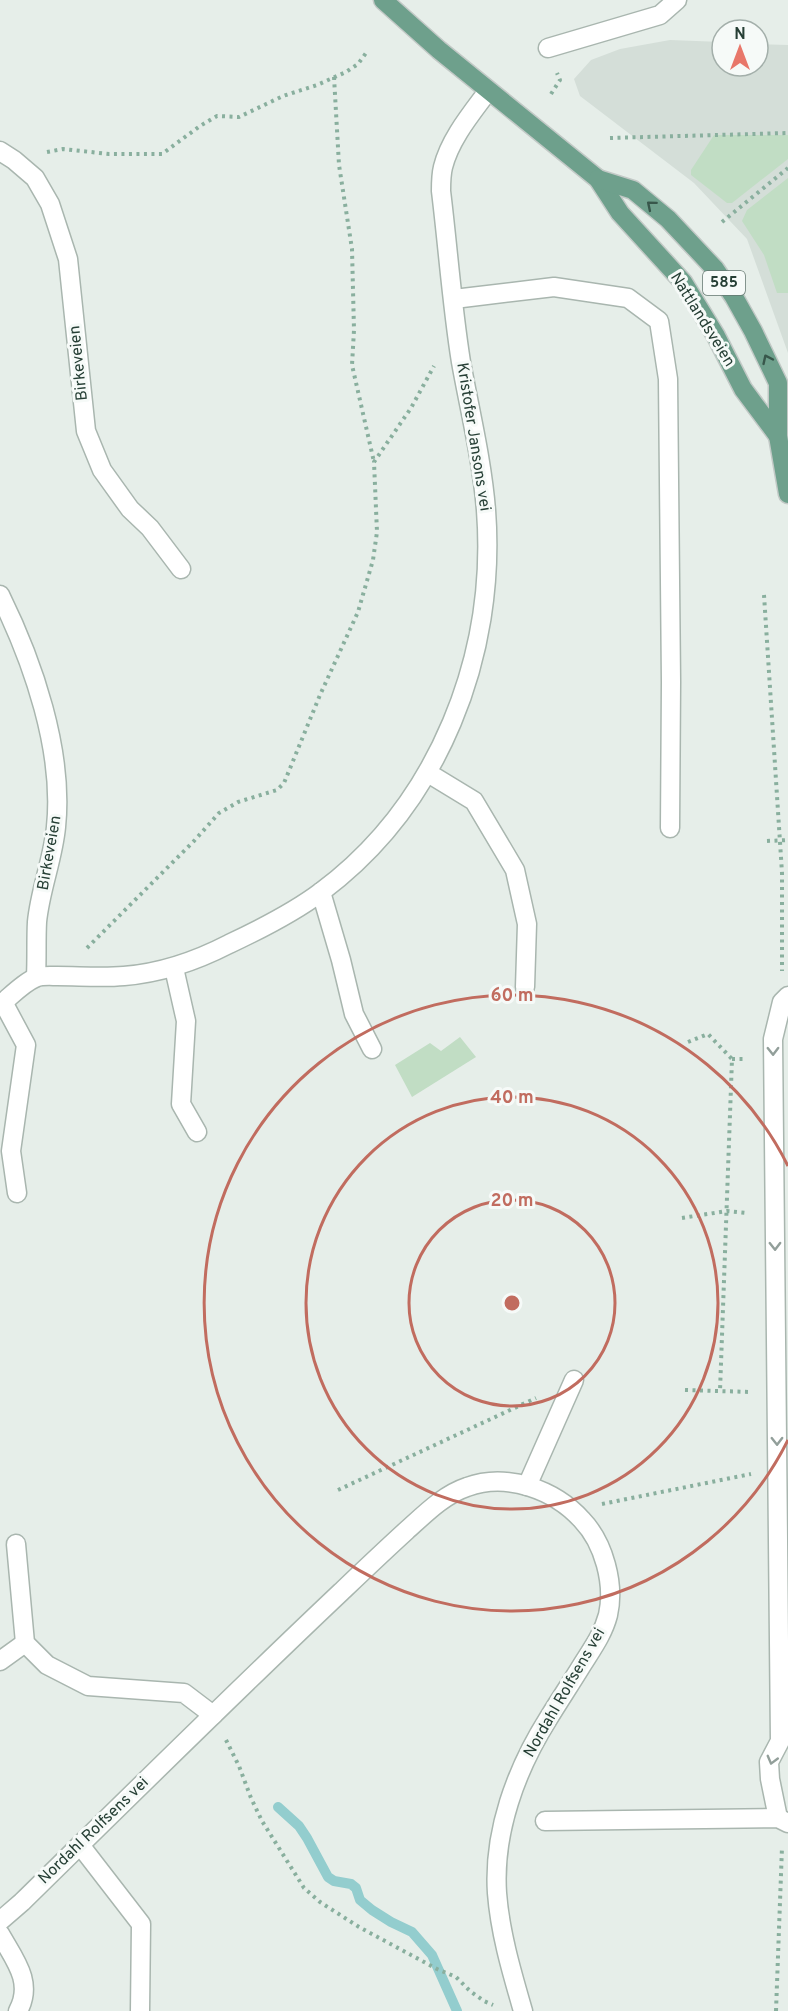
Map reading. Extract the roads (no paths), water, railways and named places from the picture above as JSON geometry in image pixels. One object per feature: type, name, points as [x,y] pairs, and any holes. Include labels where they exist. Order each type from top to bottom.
[{"type":"main road","name":"Nattlandsveien","points":[[383,0],[439,51],[598,179],[620,213],[683,282],[716,336],[743,389],[783,435]]},
{"type":"main road","name":"Nattlandsveien","points":[[598,179],[633,190],[668,219],[715,269],[753,330],[778,383],[788,494]]},
{"type":"street","points":[[548,48],[660,15],[677,0]]},
{"type":"street","name":"Kristofer Jansons vei","points":[[36,976],[124,976],[174,968],[202,958],[268,926],[321,892],[364,855],[397,817],[428,773],[453,720],[472,667],[483,617],[486,512],[478,444],[461,360],[441,191],[442,168],[450,149],[488,91]]},
{"type":"street","name":"Birkeveien","points":[[7,155],[35,178],[45,195],[68,259],[86,431],[102,470],[130,509],[150,528],[181,569]]},
{"type":"street","points":[[454,299],[554,287],[628,298],[658,321],[668,379],[670,828]]},
{"type":"street","name":"Birkeveien","points":[[0,595],[31,669],[45,716],[58,790],[56,829],[37,920],[36,976]]},
{"type":"street","points":[[428,773],[474,801],[515,870],[527,924],[525,987]]},
{"type":"street","points":[[321,892],[354,1014],[372,1049]]},
{"type":"street","points":[[174,968],[186,1021],[181,1104],[197,1132]]},
{"type":"street","points":[[17,1194],[11,1150],[26,1045],[2,1004],[36,976]]},
{"type":"street","points":[[545,1821],[783,1821],[770,1779],[770,1762],[780,1741],[773,1040],[782,1002],[788,996]]},
{"type":"street","points":[[527,1485],[574,1380]]},
{"type":"street","name":"Nordahl Rolfsens vei","points":[[0,1920],[22,1902],[213,1715],[424,1514],[447,1497],[468,1486],[496,1482],[527,1485],[552,1495],[585,1522],[603,1557],[610,1595],[608,1614],[601,1634],[531,1749],[513,1790],[505,1819],[497,1891],[501,1926],[523,2010]]},
{"type":"street","points":[[16,1544],[25,1643],[47,1665],[88,1686],[184,1693],[213,1715]]},
{"type":"street","points":[[0,1661],[25,1643]]},
{"type":"street","points":[[80,1845],[141,1924],[140,2011]]},
{"type":"street","points":[[0,1934],[25,1980],[21,2006],[18,2011]]},
{"type":"waterway","points":[[278,1807],[299,1826],[328,1877],[334,1881],[351,1884],[356,1888],[360,1900],[372,1910],[412,1932],[432,1955],[457,2011]]}]
